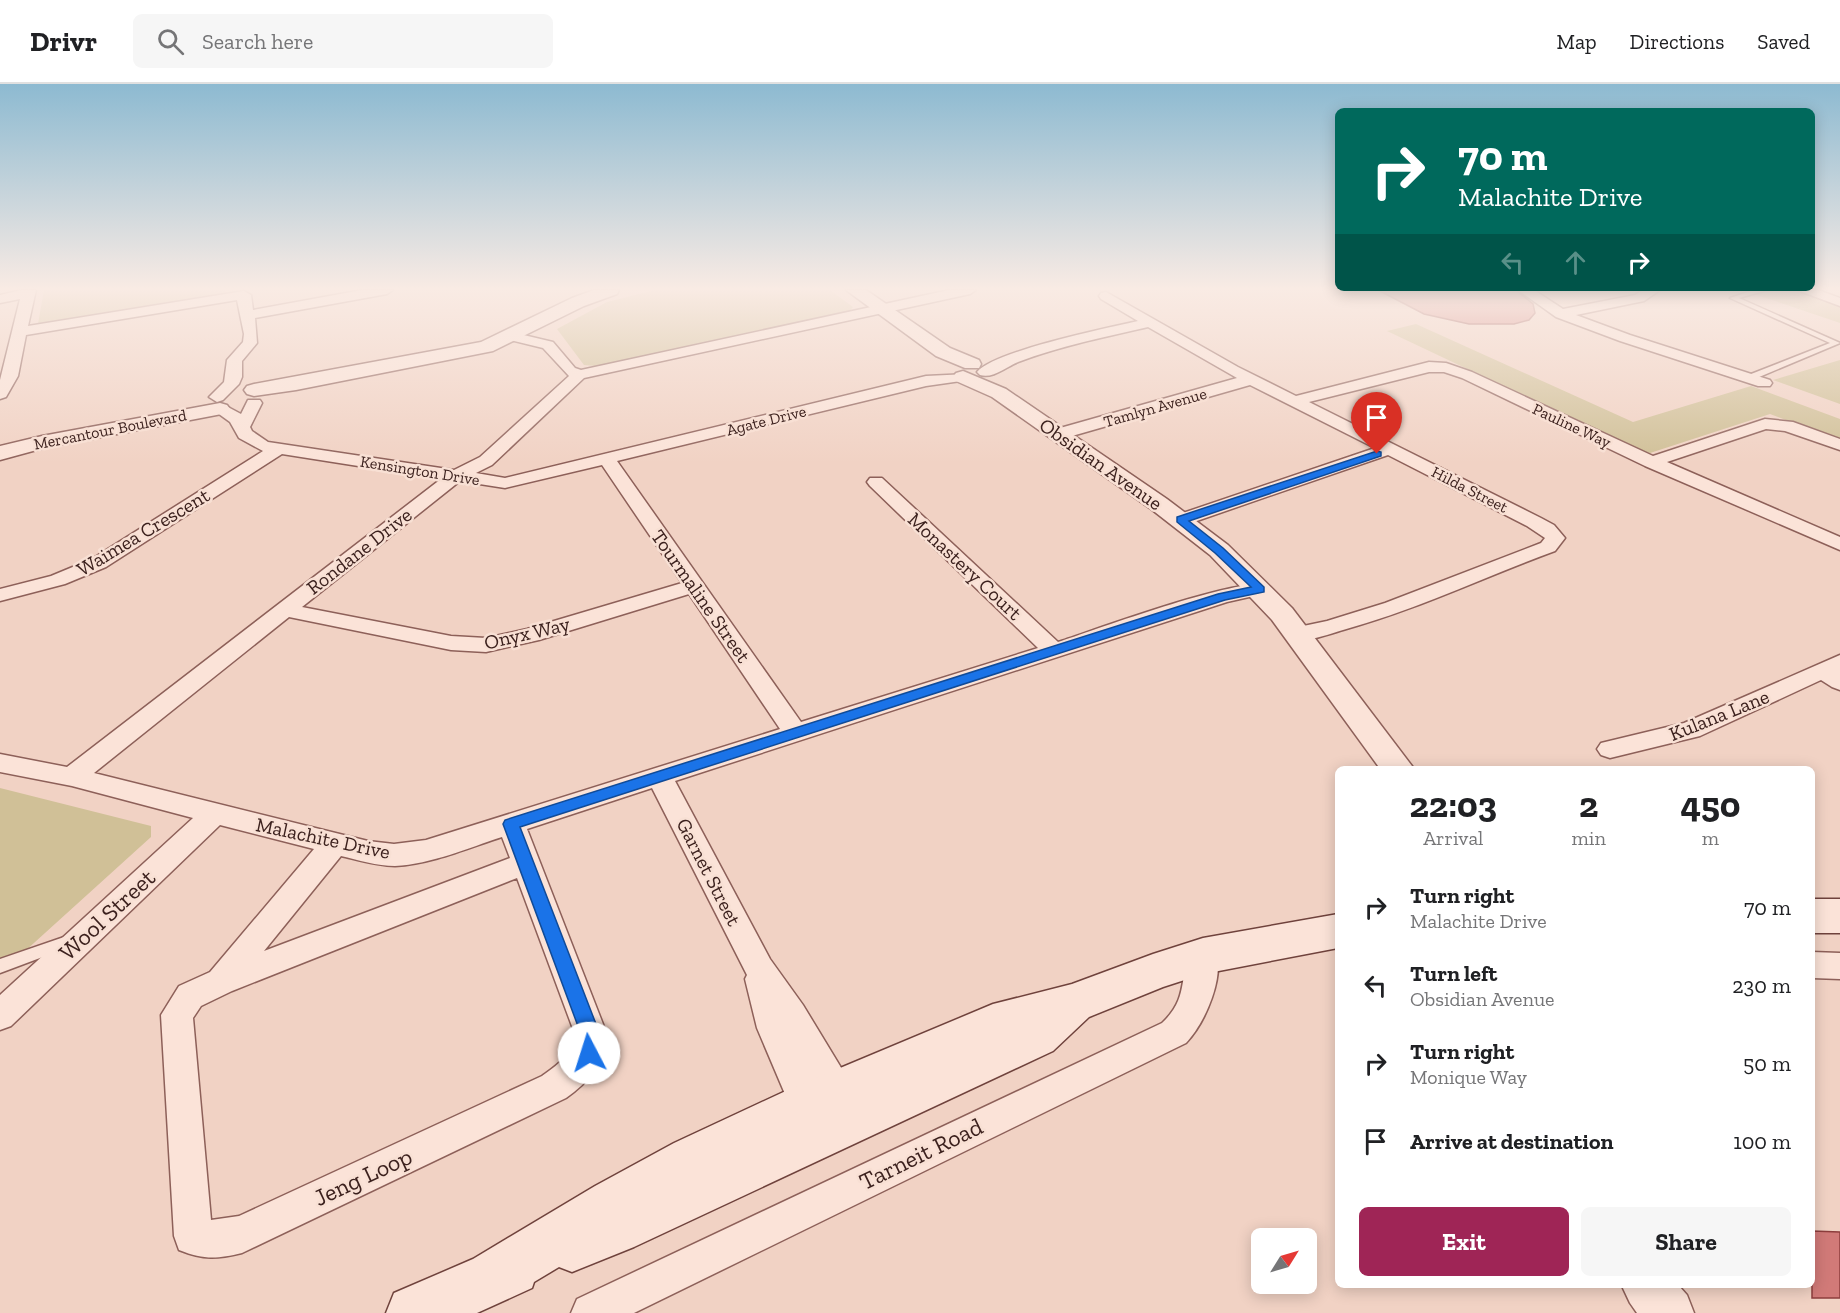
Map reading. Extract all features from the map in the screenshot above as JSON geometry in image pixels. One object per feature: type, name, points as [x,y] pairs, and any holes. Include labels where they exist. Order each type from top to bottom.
[{"type":"main road","points":[[1815,915],[1840,916]]},
{"type":"main road","points":[[414,1313],[495,1276],[616,1229],[829,1114],[1037,1037],[1074,1003],[1153,972],[1203,956],[1335,932]]},
{"type":"street","points":[[0,394],[10,376],[17,347]]},
{"type":"street","points":[[247,347],[233,365],[234,377],[220,403],[239,408],[255,396],[296,384],[485,347]]},
{"type":"street","points":[[551,347],[570,371],[579,375],[708,347]]},
{"type":"street","name":"Obsidian Avenue","points":[[935,347],[1181,520],[1219,550],[1260,589],[1298,634],[1322,670],[1396,766]]},
{"type":"street","name":"Agate Drive","points":[[607,459],[926,381],[965,368],[1012,359],[1050,347]]},
{"type":"street","name":"Hilda Street","points":[[1195,347],[1252,380],[1552,533],[1554,542],[1548,548],[1408,602],[1338,626],[1298,634]]},
{"type":"street","points":[[1654,347],[1756,380]]},
{"type":"street","name":"Pauline Way","points":[[1295,401],[1429,367],[1446,368],[1467,375],[1651,462],[1840,543]]},
{"type":"street","name":"Rondane Drive","points":[[72,777],[454,477],[486,461],[579,375]]},
{"type":"street","points":[[234,377],[255,396]]},
{"type":"street","name":"Tamlyn Avenue","points":[[1059,435],[1252,380]]},
{"type":"street","points":[[243,425],[255,396]]},
{"type":"street","name":"Kensington Drive","points":[[220,403],[243,425],[250,439],[263,446],[454,477],[505,483],[607,459]]},
{"type":"street","name":"Mercantour Boulevard","points":[[0,441],[220,403]]},
{"type":"street","name":"Mercantour Boulevard","points":[[0,451],[220,403]]},
{"type":"street","points":[[1651,462],[1765,424],[1794,428],[1840,445]]},
{"type":"street","points":[[0,441],[3,445],[0,451]]},
{"type":"street","name":"Waimea Crescent","points":[[0,595],[58,580],[99,563],[278,449]]},
{"type":"street","points":[[1181,520],[1390,449]]},
{"type":"street","name":"Tourmaline Street","points":[[607,459],[795,732]]},
{"type":"street","name":"Monastery Court","points":[[876,482],[1054,650]]},
{"type":"street","name":"Onyx Way","points":[[285,610],[451,643],[486,645],[531,635],[695,586]]},
{"type":"street","name":"Malachite Drive","points":[[0,763],[72,777],[368,852],[394,855],[426,851],[1222,597],[1260,589]]},
{"type":"street","name":"Obsidian Avenue","points":[[1322,670],[1337,705],[1372,766]]},
{"type":"street","name":"Kulana Lane","points":[[1610,749],[1691,730],[1834,672]]},
{"type":"street","name":"Garnet Street","points":[[659,776],[759,968],[772,1028],[829,1114]]},
{"type":"street","name":"Wool Street","points":[[0,1016],[215,813]]},
{"type":"street","name":"Jeng Loop","points":[[511,824],[526,863],[592,1037],[589,1053],[576,1072],[554,1087],[242,1234],[215,1240],[193,1236],[177,1015],[190,996],[526,863]]},
{"type":"street","name":"Jeng Loop","points":[[221,982],[334,844]]},
{"type":"street","name":"Tarneit Road","points":[[591,1313],[1174,1033],[1184,1025],[1193,1009],[1203,956]]},
{"type":"street","points":[[1815,965],[1840,966]]},
{"type":"street","points":[[1640,1288],[1646,1313]]},
{"type":"street","points":[[1649,1288],[1669,1313]]},
{"type":"lane","points":[[1756,380],[1829,347]]},
{"type":"lane","points":[[0,966],[86,936]]},
{"type":"shaded area","points":[[571,347],[683,347],[596,366],[584,365]]},
{"type":"shaded area","points":[[1422,347],[1468,347],[1633,422],[1751,386],[1840,419],[1840,441],[1770,414],[1650,453],[1641,451]]},
{"type":"shaded area","points":[[1840,360],[1840,404],[1773,380]]},
{"type":"shaded area","points":[[0,788],[151,826],[151,837],[24,952],[0,960]]},
{"type":"building","points":[[1815,1231],[1840,1232],[1840,1298],[1812,1298],[1812,1288],[1815,1288]]},
{"type":"route","points":[[589,1053],[592,1037],[511,824],[1222,597],[1260,589],[1219,550],[1181,520],[1377,454]]}]
